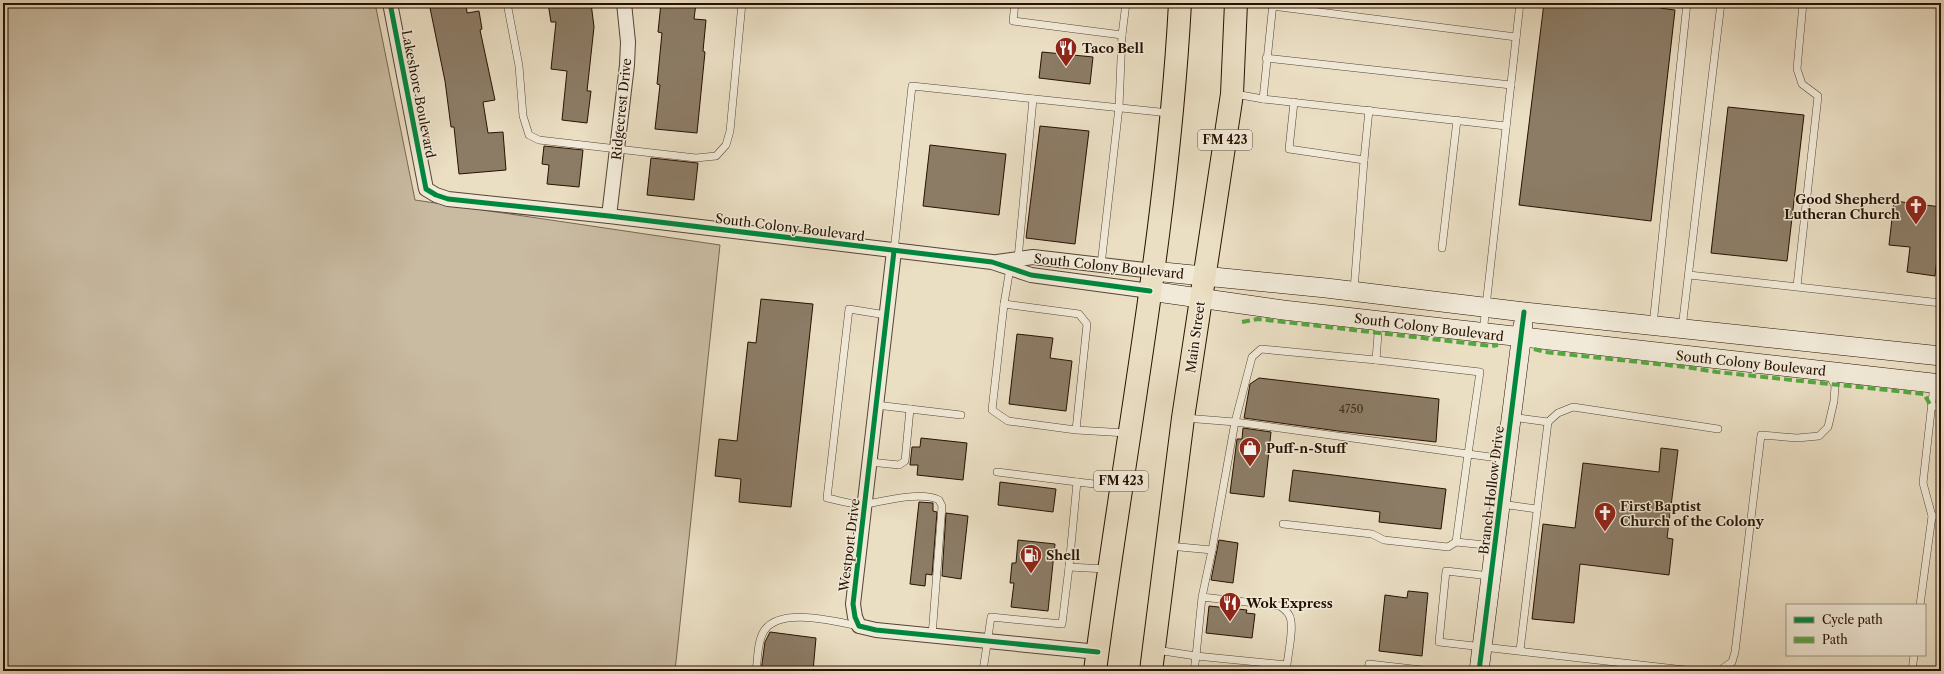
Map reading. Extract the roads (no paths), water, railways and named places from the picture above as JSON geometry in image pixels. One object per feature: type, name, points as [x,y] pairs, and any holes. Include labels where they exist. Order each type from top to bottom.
[{"type":"main road","name":"Main Street","points":[[1151,671],[1183,418],[1232,94],[1236,3]]},
{"type":"main road","name":"FM 423","points":[[1096,661],[1120,487],[1152,281],[1171,113],[1174,4]]},
{"type":"main road","name":"South Colony Boulevard","points":[[1152,281],[1205,276],[1354,291],[1524,312],[1830,343],[1939,356]]},
{"type":"main road","name":"South Colony Boulevard","points":[[1152,281],[1201,298],[1521,338],[1938,384]]},
{"type":"main road","name":"Branch Hollow Drive","points":[[1479,671],[1524,312]]},
{"type":"main road","points":[[1827,371],[1830,343]]},
{"type":"main road","points":[[1938,384],[1939,356]]},
{"type":"street","name":"Lakeshore Boulevard","points":[[390,3],[426,189]]},
{"type":"street","name":"Ridgecrest Drive","points":[[609,216],[627,66],[628,42],[624,3]]},
{"type":"street","name":"South Colony Boulevard","points":[[426,189],[436,195],[448,199],[609,216],[894,251],[1014,264],[1033,258],[1101,265],[1152,281]]},
{"type":"street","name":"Westport Drive","points":[[859,626],[855,617],[853,604],[894,251]]},
{"type":"street","name":"South Colony Boulevard","points":[[1014,264],[1031,275],[1152,281]]},
{"type":"street","points":[[859,626],[876,630],[987,641],[1096,661]]},
{"type":"lane","points":[[507,3],[520,66],[523,116],[529,135],[539,140],[696,158],[716,156],[726,145],[730,131],[742,3]]},
{"type":"lane","points":[[1015,3],[1013,21],[1122,35]]},
{"type":"lane","points":[[1101,265],[1119,107],[1122,35],[1126,3]]},
{"type":"lane","points":[[1483,333],[1520,3]]},
{"type":"lane","points":[[1653,325],[1687,3]]},
{"type":"lane","points":[[1682,328],[1720,3]]},
{"type":"lane","points":[[1797,286],[1818,96],[1802,84],[1797,69],[1803,3]]},
{"type":"lane","points":[[1263,99],[1266,58],[1273,4],[1516,37]]},
{"type":"lane","points":[[1266,58],[1511,85]]},
{"type":"lane","points":[[894,251],[912,86],[1171,113]]},
{"type":"lane","points":[[1232,94],[1263,99],[1506,126]]},
{"type":"lane","points":[[1033,99],[1014,264],[1004,304],[992,410],[1008,421],[1076,430],[1129,433]]},
{"type":"lane","points":[[1294,102],[1289,149],[1364,160]]},
{"type":"lane","points":[[1354,291],[1369,110]]},
{"type":"lane","points":[[1442,248],[1457,120]]},
{"type":"lane","points":[[1688,275],[1941,303]]},
{"type":"lane","points":[[1004,304],[1079,314],[1087,324],[1076,430]]},
{"type":"lane","points":[[886,315],[849,310],[827,498],[865,504],[901,498],[926,497],[939,500],[942,506],[932,636]]},
{"type":"lane","points":[[1376,360],[1379,321]]},
{"type":"lane","points":[[1194,671],[1202,597],[1235,422],[1252,357],[1261,349],[1480,372],[1456,542]]},
{"type":"lane","points":[[1719,671],[1732,662],[1735,652],[1761,435],[1797,438],[1819,436],[1828,427],[1834,400],[1835,386],[1827,371]]},
{"type":"lane","points":[[1920,604],[1932,516],[1923,483],[1931,406],[1938,384]]},
{"type":"lane","points":[[876,405],[962,415]]},
{"type":"lane","points":[[1931,406],[1941,407]]},
{"type":"lane","points":[[1520,650],[1548,422],[1558,413],[1573,407],[1718,429]]},
{"type":"lane","points":[[870,462],[899,465],[905,461],[910,409]]},
{"type":"lane","points":[[1511,417],[1548,422]]},
{"type":"lane","points":[[1183,418],[1235,422],[1506,459]]},
{"type":"lane","points":[[997,472],[1120,487]]},
{"type":"lane","points":[[983,671],[991,617],[1062,624],[1077,482]]},
{"type":"lane","points":[[1500,504],[1537,509]]},
{"type":"lane","points":[[1932,516],[1941,516]]},
{"type":"lane","points":[[1283,524],[1372,534],[1384,540],[1448,547],[1456,542],[1495,546]]},
{"type":"lane","points":[[1167,545],[1212,550]]},
{"type":"lane","points":[[1069,567],[1109,569]]},
{"type":"lane","points":[[1491,576],[1446,571],[1439,642],[1520,650],[1694,671]]},
{"type":"lane","points":[[1154,649],[1196,656],[1287,665],[1292,624],[1290,616],[1280,606],[1202,597]]},
{"type":"lane","points":[[756,671],[760,643],[764,631],[773,623],[791,617],[810,618],[859,626]]},
{"type":"lane","points":[[1912,671],[1914,656]]},
{"type":"lane","points":[[1368,671],[1369,664],[1431,671]]},
{"type":"place","name":"Taco Bell","points":[[1066,68]]},
{"type":"place","name":"Good Shepherd Lutheran Church","points":[[1916,226]]},
{"type":"place","name":"Puff-n-Stuff","points":[[1250,468]]},
{"type":"place","name":"First Baptist Church of the Colony","points":[[1605,532]]},
{"type":"place","name":"Shell","points":[[1031,574]]},
{"type":"place","name":"Wok Express","points":[[1230,622]]}]
